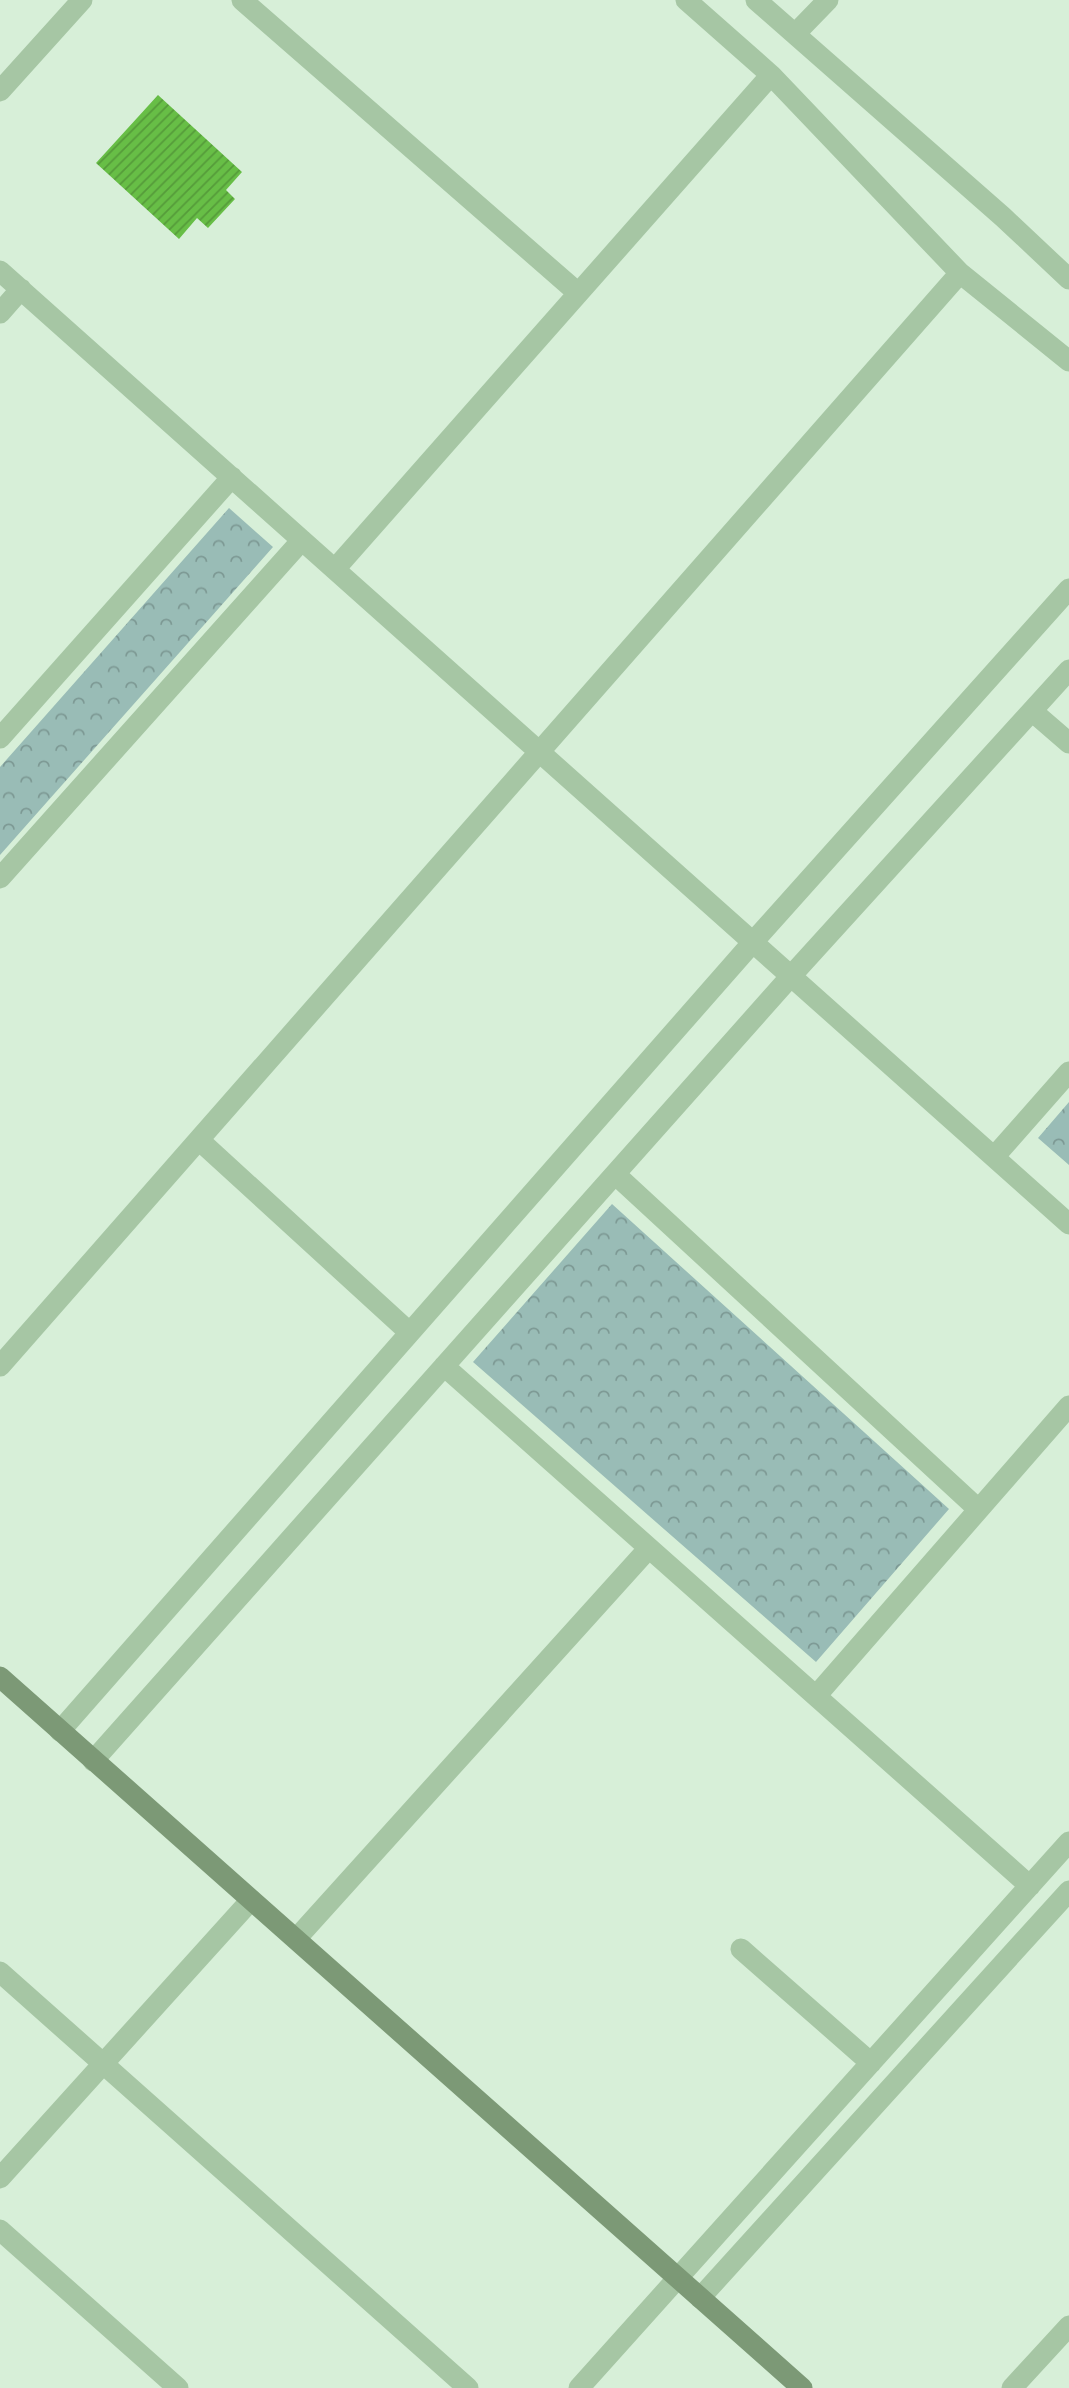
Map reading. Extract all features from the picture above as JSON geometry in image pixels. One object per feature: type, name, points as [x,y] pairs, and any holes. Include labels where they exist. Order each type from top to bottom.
[{"type":"street","points":[[0,91],[82,0]]},
{"type":"street","points":[[242,0],[578,293]]},
{"type":"street","points":[[686,0],[771,75],[960,273],[1069,361]]},
{"type":"street","points":[[756,0],[1003,217],[1069,279]]},
{"type":"street","points":[[795,34],[828,0]]},
{"type":"street","points":[[335,569],[771,75]]},
{"type":"street","points":[[0,271],[1069,1224]]},
{"type":"street","points":[[0,1367],[960,273]]},
{"type":"street","points":[[0,313],[21,289]]},
{"type":"street","points":[[2,731],[232,477]]},
{"type":"street","points":[[0,878],[302,540]]},
{"type":"street","points":[[60,1731],[753,942],[1069,590]]},
{"type":"street","points":[[93,1761],[791,976],[1069,670]]},
{"type":"street","points":[[1032,711],[1069,743]]},
{"type":"street","points":[[994,1157],[1069,1072]]},
{"type":"street","points":[[199,1139],[410,1332]]},
{"type":"street","points":[[615,1174],[978,1509]]},
{"type":"street","points":[[444,1366],[1030,1886]]},
{"type":"street","points":[[816,1696],[1069,1406]]},
{"type":"street","points":[[296,1939],[649,1548]]},
{"type":"street","points":[[0,1678],[802,2388]]},
{"type":"street","points":[[579,2388],[1069,1842]]},
{"type":"street","points":[[700,2298],[1066,1899]]},
{"type":"street","points":[[0,2178],[251,1900]]},
{"type":"street","points":[[741,1950],[871,2063]]},
{"type":"street","points":[[0,1972],[468,2388]]},
{"type":"street","points":[[0,2230],[178,2388]]},
{"type":"street","points":[[1012,2388],[1069,2326]]},
{"type":"green space","points":[[229,508],[273,547],[0,855],[0,767]]},
{"type":"green space","points":[[1069,1102],[1069,1165],[1038,1138]]},
{"type":"green space","points":[[612,1204],[949,1509],[816,1662],[473,1362]]},
{"type":"building","points":[[158,95],[242,172],[226,190],[235,199],[208,228],[197,218],[179,239],[96,163]]}]
